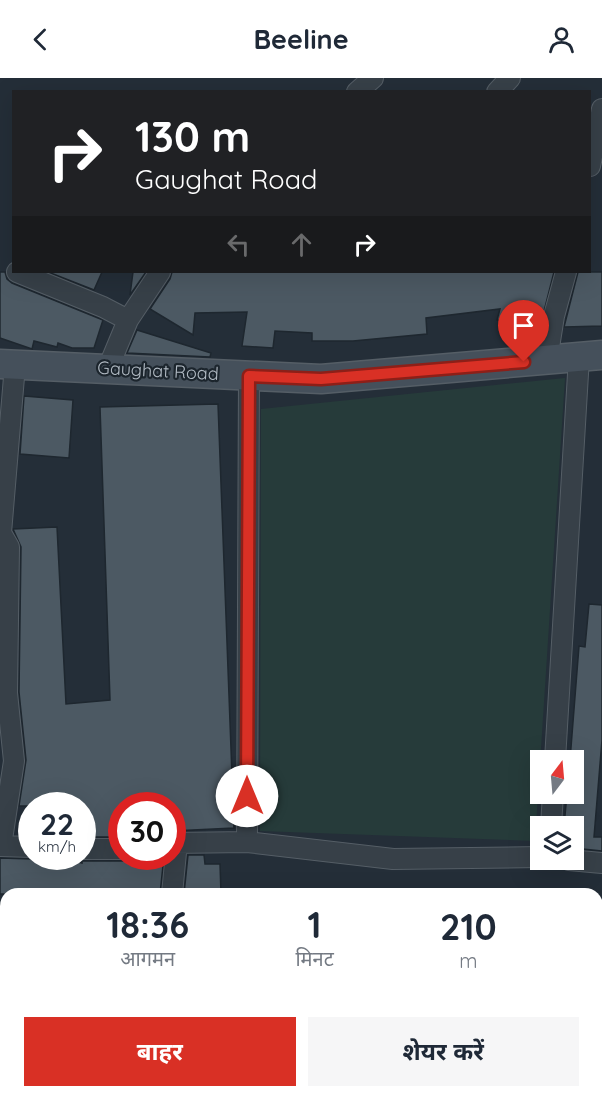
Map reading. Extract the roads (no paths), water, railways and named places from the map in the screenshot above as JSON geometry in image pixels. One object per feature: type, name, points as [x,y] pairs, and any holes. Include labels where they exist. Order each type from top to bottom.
[{"type":"main road","name":"Gaughat Road","points":[[8,365],[321,379],[591,356]]},
{"type":"street","points":[[359,90],[373,78]]},
{"type":"street","points":[[498,90],[510,78]]},
{"type":"street","points":[[591,161],[602,109]]},
{"type":"street","points":[[20,273],[92,302],[128,320]]},
{"type":"street","points":[[108,368],[128,320],[159,273]]},
{"type":"street","points":[[547,360],[554,316],[566,273]]},
{"type":"street","points":[[556,750],[591,356]]},
{"type":"street","points":[[8,365],[0,533],[9,547],[3,692],[14,760],[0,846],[18,847]]},
{"type":"street","points":[[247,842],[249,376]]},
{"type":"street","points":[[186,843],[247,842],[393,859],[530,857]]},
{"type":"street","points":[[584,861],[602,863]]},
{"type":"street","points":[[172,888],[173,870]]}]
